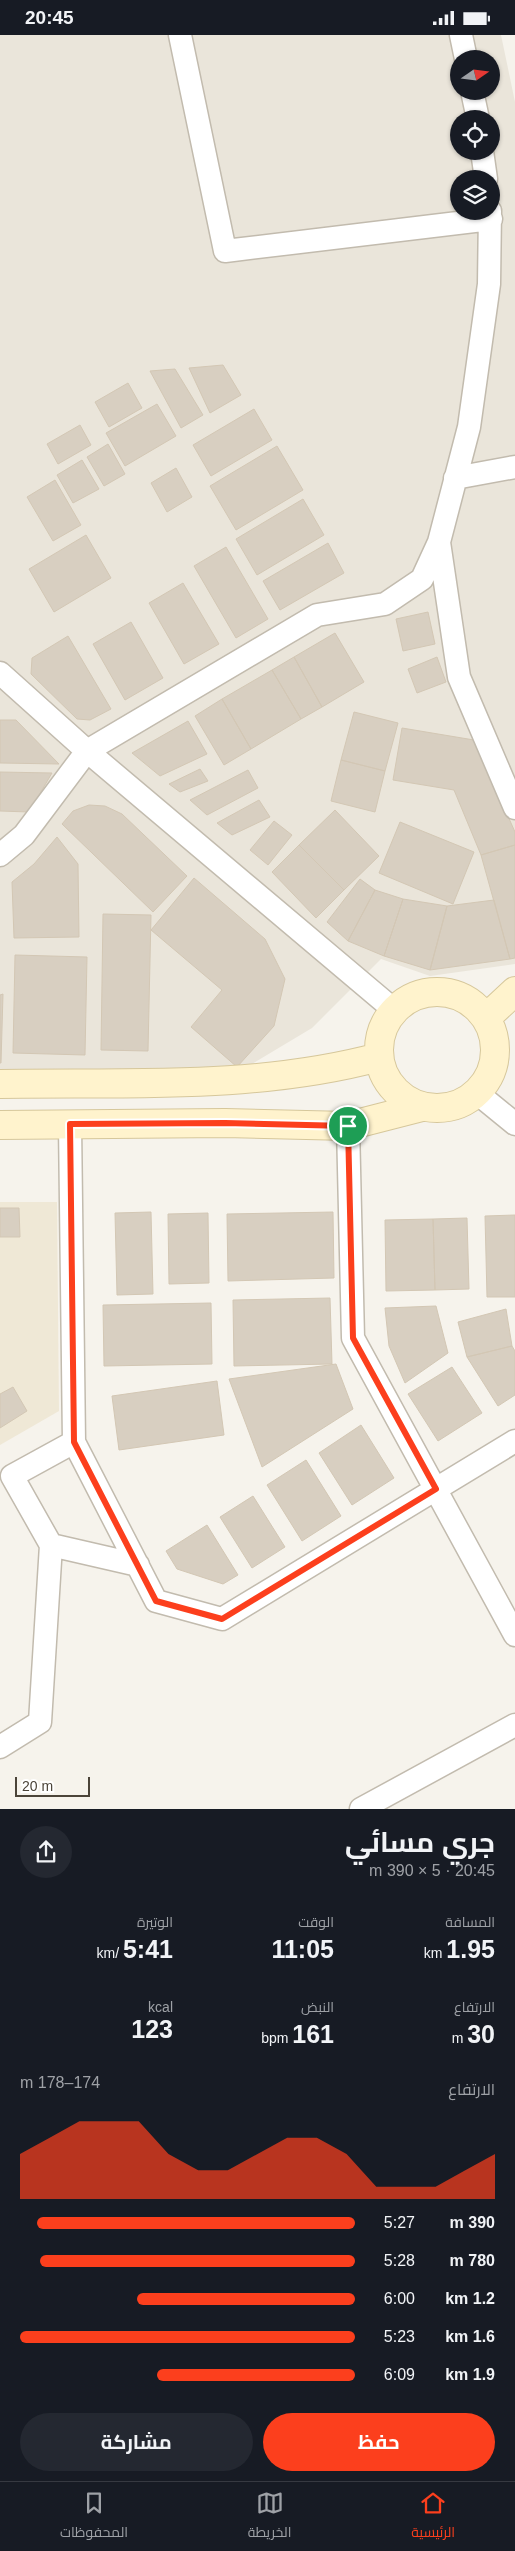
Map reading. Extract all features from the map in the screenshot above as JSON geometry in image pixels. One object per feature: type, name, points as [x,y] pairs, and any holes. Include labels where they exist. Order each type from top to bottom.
[{"type":"street","points":[[180,35],[225,251],[453,220]]},
{"type":"street","points":[[461,35],[464,50]]},
{"type":"street","points":[[0,855],[24,835],[87,751],[318,615],[385,604],[422,579],[439,542],[469,427],[489,284],[490,220]]},
{"type":"street","points":[[455,479],[515,467]]},
{"type":"street","points":[[439,542],[459,677],[515,808]]},
{"type":"street","points":[[1,674],[87,751],[394,1010]]},
{"type":"street","points":[[486,1018],[515,991]]},
{"type":"street","points":[[0,1125],[225,1123],[348,1126],[422,1107],[442,1108],[460,1103],[477,1093],[489,1077],[494,1057],[494,1037],[486,1018],[474,1005],[459,996],[442,992],[416,996],[394,1010],[381,1032],[379,1057],[387,1079],[402,1096],[422,1107]]},
{"type":"street","points":[[0,1084],[226,1081],[333,1069],[379,1057]]},
{"type":"street","points":[[477,1093],[515,1124]]},
{"type":"street","points":[[70,1124],[74,1442],[156,1601],[222,1619],[515,1441]]},
{"type":"street","points":[[348,1126],[353,1338],[515,1635]]},
{"type":"street","points":[[0,1747],[40,1722],[50,1545],[12,1476],[74,1442]]},
{"type":"street","points":[[50,1545],[138,1565]]},
{"type":"street","points":[[361,1809],[515,1725]]},
{"type":"shaded area","points":[[0,35],[501,35],[515,102],[515,964],[430,976],[381,959],[312,1028],[240,1071],[0,1071]]},
{"type":"shaded area","points":[[0,1202],[57,1202],[59,1411],[0,1445]]},
{"type":"building","points":[[223,365],[241,395],[210,413],[189,368]]},
{"type":"building","points":[[175,369],[203,415],[181,428],[150,371]]},
{"type":"building","points":[[128,383],[142,408],[109,427],[95,402]]},
{"type":"building","points":[[157,404],[176,436],[125,466],[106,433]]},
{"type":"building","points":[[254,409],[272,440],[211,476],[193,445]]},
{"type":"building","points":[[80,425],[91,445],[58,464],[47,444]]},
{"type":"building","points":[[108,444],[125,474],[104,486],[87,457]]},
{"type":"building","points":[[277,446],[303,490],[236,530],[210,486]]},
{"type":"building","points":[[82,460],[99,489],[73,503],[57,475]]},
{"type":"building","points":[[176,468],[192,497],[167,512],[151,483]]},
{"type":"building","points":[[55,480],[81,525],[53,541],[27,497]]},
{"type":"building","points":[[303,499],[324,535],[257,575],[236,539]]},
{"type":"building","points":[[86,535],[111,578],[54,612],[29,569]]},
{"type":"building","points":[[328,543],[344,573],[280,610],[263,581]]},
{"type":"building","points":[[226,547],[268,619],[236,638],[194,566]]},
{"type":"building","points":[[183,583],[219,644],[184,664],[149,603]]},
{"type":"building","points":[[428,612],[435,644],[403,651],[396,619]]},
{"type":"building","points":[[131,622],[163,678],[125,700],[93,644]]},
{"type":"building","points":[[335,633],[364,682],[322,707],[294,657]]},
{"type":"building","points":[[68,636],[111,709],[90,720],[77,719],[31,674],[32,658]]},
{"type":"building","points":[[294,657],[322,707],[301,719],[272,670]]},
{"type":"building","points":[[437,657],[446,682],[417,693],[408,669]]},
{"type":"building","points":[[272,670],[301,719],[251,749],[222,699]]},
{"type":"building","points":[[222,699],[251,749],[224,765],[195,716]]},
{"type":"building","points":[[354,712],[398,723],[385,771],[341,760]]},
{"type":"building","points":[[0,720],[16,720],[59,764],[0,763]]},
{"type":"building","points":[[188,721],[207,754],[160,776],[132,753]]},
{"type":"building","points":[[402,728],[474,740],[515,832],[515,845],[481,855],[454,790],[393,780]]},
{"type":"building","points":[[341,760],[385,771],[375,812],[331,801]]},
{"type":"building","points":[[200,769],[208,781],[180,792],[169,784]]},
{"type":"building","points":[[248,770],[258,788],[207,815],[190,800]]},
{"type":"building","points":[[0,772],[52,773],[29,812],[0,811]]},
{"type":"building","points":[[259,800],[270,817],[232,835],[217,823]]},
{"type":"building","points":[[89,805],[105,806],[122,814],[187,876],[153,912],[62,824],[73,811]]},
{"type":"building","points":[[335,810],[379,856],[344,890],[299,845]]},
{"type":"building","points":[[274,821],[292,835],[268,865],[250,850]]},
{"type":"building","points":[[400,822],[474,852],[453,904],[379,873]]},
{"type":"building","points":[[57,837],[78,864],[79,937],[14,938],[12,882],[34,864]]},
{"type":"building","points":[[299,845],[344,890],[316,918],[272,872]]},
{"type":"building","points":[[515,845],[515,958],[510,959],[481,855]]},
{"type":"building","points":[[194,878],[265,939],[285,979],[274,1026],[237,1067],[191,1027],[222,990],[151,930]]},
{"type":"building","points":[[360,879],[375,890],[348,941],[327,922]]},
{"type":"building","points":[[375,890],[403,899],[384,956],[348,941]]},
{"type":"building","points":[[403,899],[447,906],[430,970],[384,956]]},
{"type":"building","points":[[494,900],[510,959],[430,970],[447,906]]},
{"type":"building","points":[[103,914],[151,915],[148,1051],[101,1050]]},
{"type":"building","points":[[15,955],[87,957],[85,1055],[13,1053]]},
{"type":"building","points":[[3,994],[1,1063],[0,1063],[0,995]]},
{"type":"building","points":[[0,1208],[19,1208],[20,1237],[0,1237]]},
{"type":"building","points":[[151,1212],[153,1294],[117,1295],[115,1213]]},
{"type":"building","points":[[333,1212],[334,1278],[228,1281],[227,1214]]},
{"type":"building","points":[[208,1213],[209,1283],[169,1284],[168,1214]]},
{"type":"building","points":[[515,1215],[515,1297],[487,1297],[485,1216]]},
{"type":"building","points":[[467,1218],[469,1289],[435,1290],[433,1219]]},
{"type":"building","points":[[433,1219],[435,1290],[386,1291],[385,1220]]},
{"type":"building","points":[[330,1298],[332,1364],[234,1366],[233,1300]]},
{"type":"building","points":[[211,1303],[212,1364],[104,1366],[103,1305]]},
{"type":"building","points":[[436,1306],[448,1353],[405,1383],[389,1346],[385,1308]]},
{"type":"building","points":[[506,1309],[512,1346],[467,1357],[458,1322]]},
{"type":"building","points":[[512,1346],[515,1351],[515,1395],[498,1406],[467,1357]]},
{"type":"building","points":[[336,1364],[353,1409],[262,1467],[229,1379]]},
{"type":"building","points":[[452,1367],[482,1413],[438,1441],[408,1394]]},
{"type":"building","points":[[217,1381],[224,1435],[119,1450],[112,1396]]},
{"type":"building","points":[[13,1387],[27,1411],[0,1428],[0,1394]]},
{"type":"building","points":[[361,1425],[394,1478],[352,1505],[319,1453]]},
{"type":"building","points":[[306,1460],[341,1516],[302,1541],[267,1485]]},
{"type":"building","points":[[253,1496],[285,1547],[252,1568],[220,1517]]},
{"type":"building","points":[[207,1525],[238,1575],[223,1584],[177,1569],[166,1551]]},
{"type":"route","points":[[225,1123],[348,1126],[353,1338],[436,1489],[222,1619],[156,1601],[74,1442],[70,1124],[225,1123]]}]
